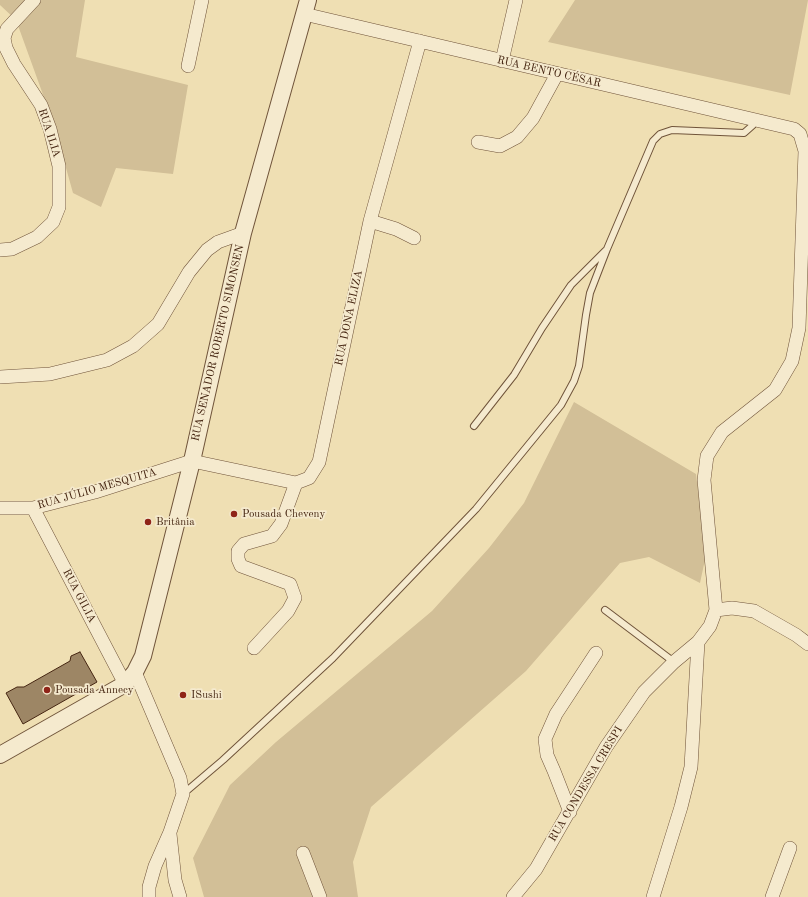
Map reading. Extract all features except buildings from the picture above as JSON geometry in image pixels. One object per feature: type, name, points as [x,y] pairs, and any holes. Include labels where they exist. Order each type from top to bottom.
[{"type":"street","name":"RUA ILIA","points":[[0,250],[12,249],[37,237],[53,222],[59,207],[59,166],[50,129],[41,105],[14,64],[6,48],[4,38],[7,29],[34,0]]},
{"type":"street","points":[[188,66],[202,0]]},
{"type":"street","points":[[502,61],[516,0]]},
{"type":"street","name":"RUA BENTO CÉSAR","points":[[306,7],[420,41],[794,129],[800,134],[805,151],[799,328],[792,361],[775,390],[722,432],[707,456],[704,480],[716,610]]},
{"type":"street","name":"RUA SENADOR ROBERTO SIMONSEN","points":[[130,678],[143,656],[192,461],[243,233],[306,7]]},
{"type":"street","name":"RUA DONA ELIZA","points":[[296,483],[309,478],[319,462],[370,221],[420,41]]},
{"type":"street","points":[[478,142],[500,146],[517,137],[533,118],[557,74]]},
{"type":"street","points":[[370,221],[396,229],[414,238]]},
{"type":"street","points":[[0,377],[50,374],[107,360],[133,346],[158,324],[189,272],[207,250],[218,242],[243,233]]},
{"type":"street","points":[[192,461],[296,483],[281,524],[272,536],[244,544],[238,551],[238,559],[241,566],[290,584],[295,598],[288,611],[254,648]]},
{"type":"street","name":"RUA JÚLIO MESQUITA","points":[[0,508],[33,508],[95,492],[192,461]]},
{"type":"street","name":"RUA GILIA","points":[[33,508],[130,678],[180,778],[183,794]]},
{"type":"street","points":[[716,610],[732,608],[754,611],[796,635],[808,644]]},
{"type":"street","name":"RUA CONDESSA CRESPI","points":[[513,897],[536,869],[606,747],[644,692],[674,662],[698,642],[710,626],[716,610]]},
{"type":"street","points":[[653,897],[681,807],[691,767],[698,642]]},
{"type":"street","points":[[570,812],[547,755],[545,739],[556,714],[596,653]]},
{"type":"street","points":[[0,755],[130,678]]},
{"type":"street","points":[[149,897],[155,866],[170,832],[183,794]]},
{"type":"street","points":[[170,832],[175,880],[180,897]]},
{"type":"street","points":[[772,897],[790,848]]},
{"type":"street","points":[[302,852],[320,897]]},
{"type":"lane","points":[[183,794],[223,760],[333,658],[476,509],[561,405],[574,381],[579,366],[590,293],[653,141],[660,134],[672,130],[744,133],[753,125],[755,120]]},
{"type":"lane","points":[[474,426],[514,375],[542,328],[571,285],[607,249]]},
{"type":"lane","points":[[604,610],[674,662]]},
{"type":"shaded area","points":[[0,0],[85,0],[76,57],[188,85],[173,174],[116,168],[101,207],[73,193],[54,125],[16,20],[0,5]]},
{"type":"shaded area","points":[[575,0],[808,0],[790,95],[548,42]]},
{"type":"shaded area","points":[[574,402],[696,474],[706,555],[700,583],[649,557],[620,563],[526,671],[371,807],[353,862],[358,897],[204,897],[193,858],[230,785],[276,742],[432,611],[489,548],[524,503]]},
{"type":"place","name":"Pousada Cheveny","points":[[234,514]]},
{"type":"place","name":"Britânia","points":[[148,522]]},
{"type":"place","name":"Pousada Annecy","points":[[47,690]]},
{"type":"place","name":"ISushi","points":[[183,695]]}]
